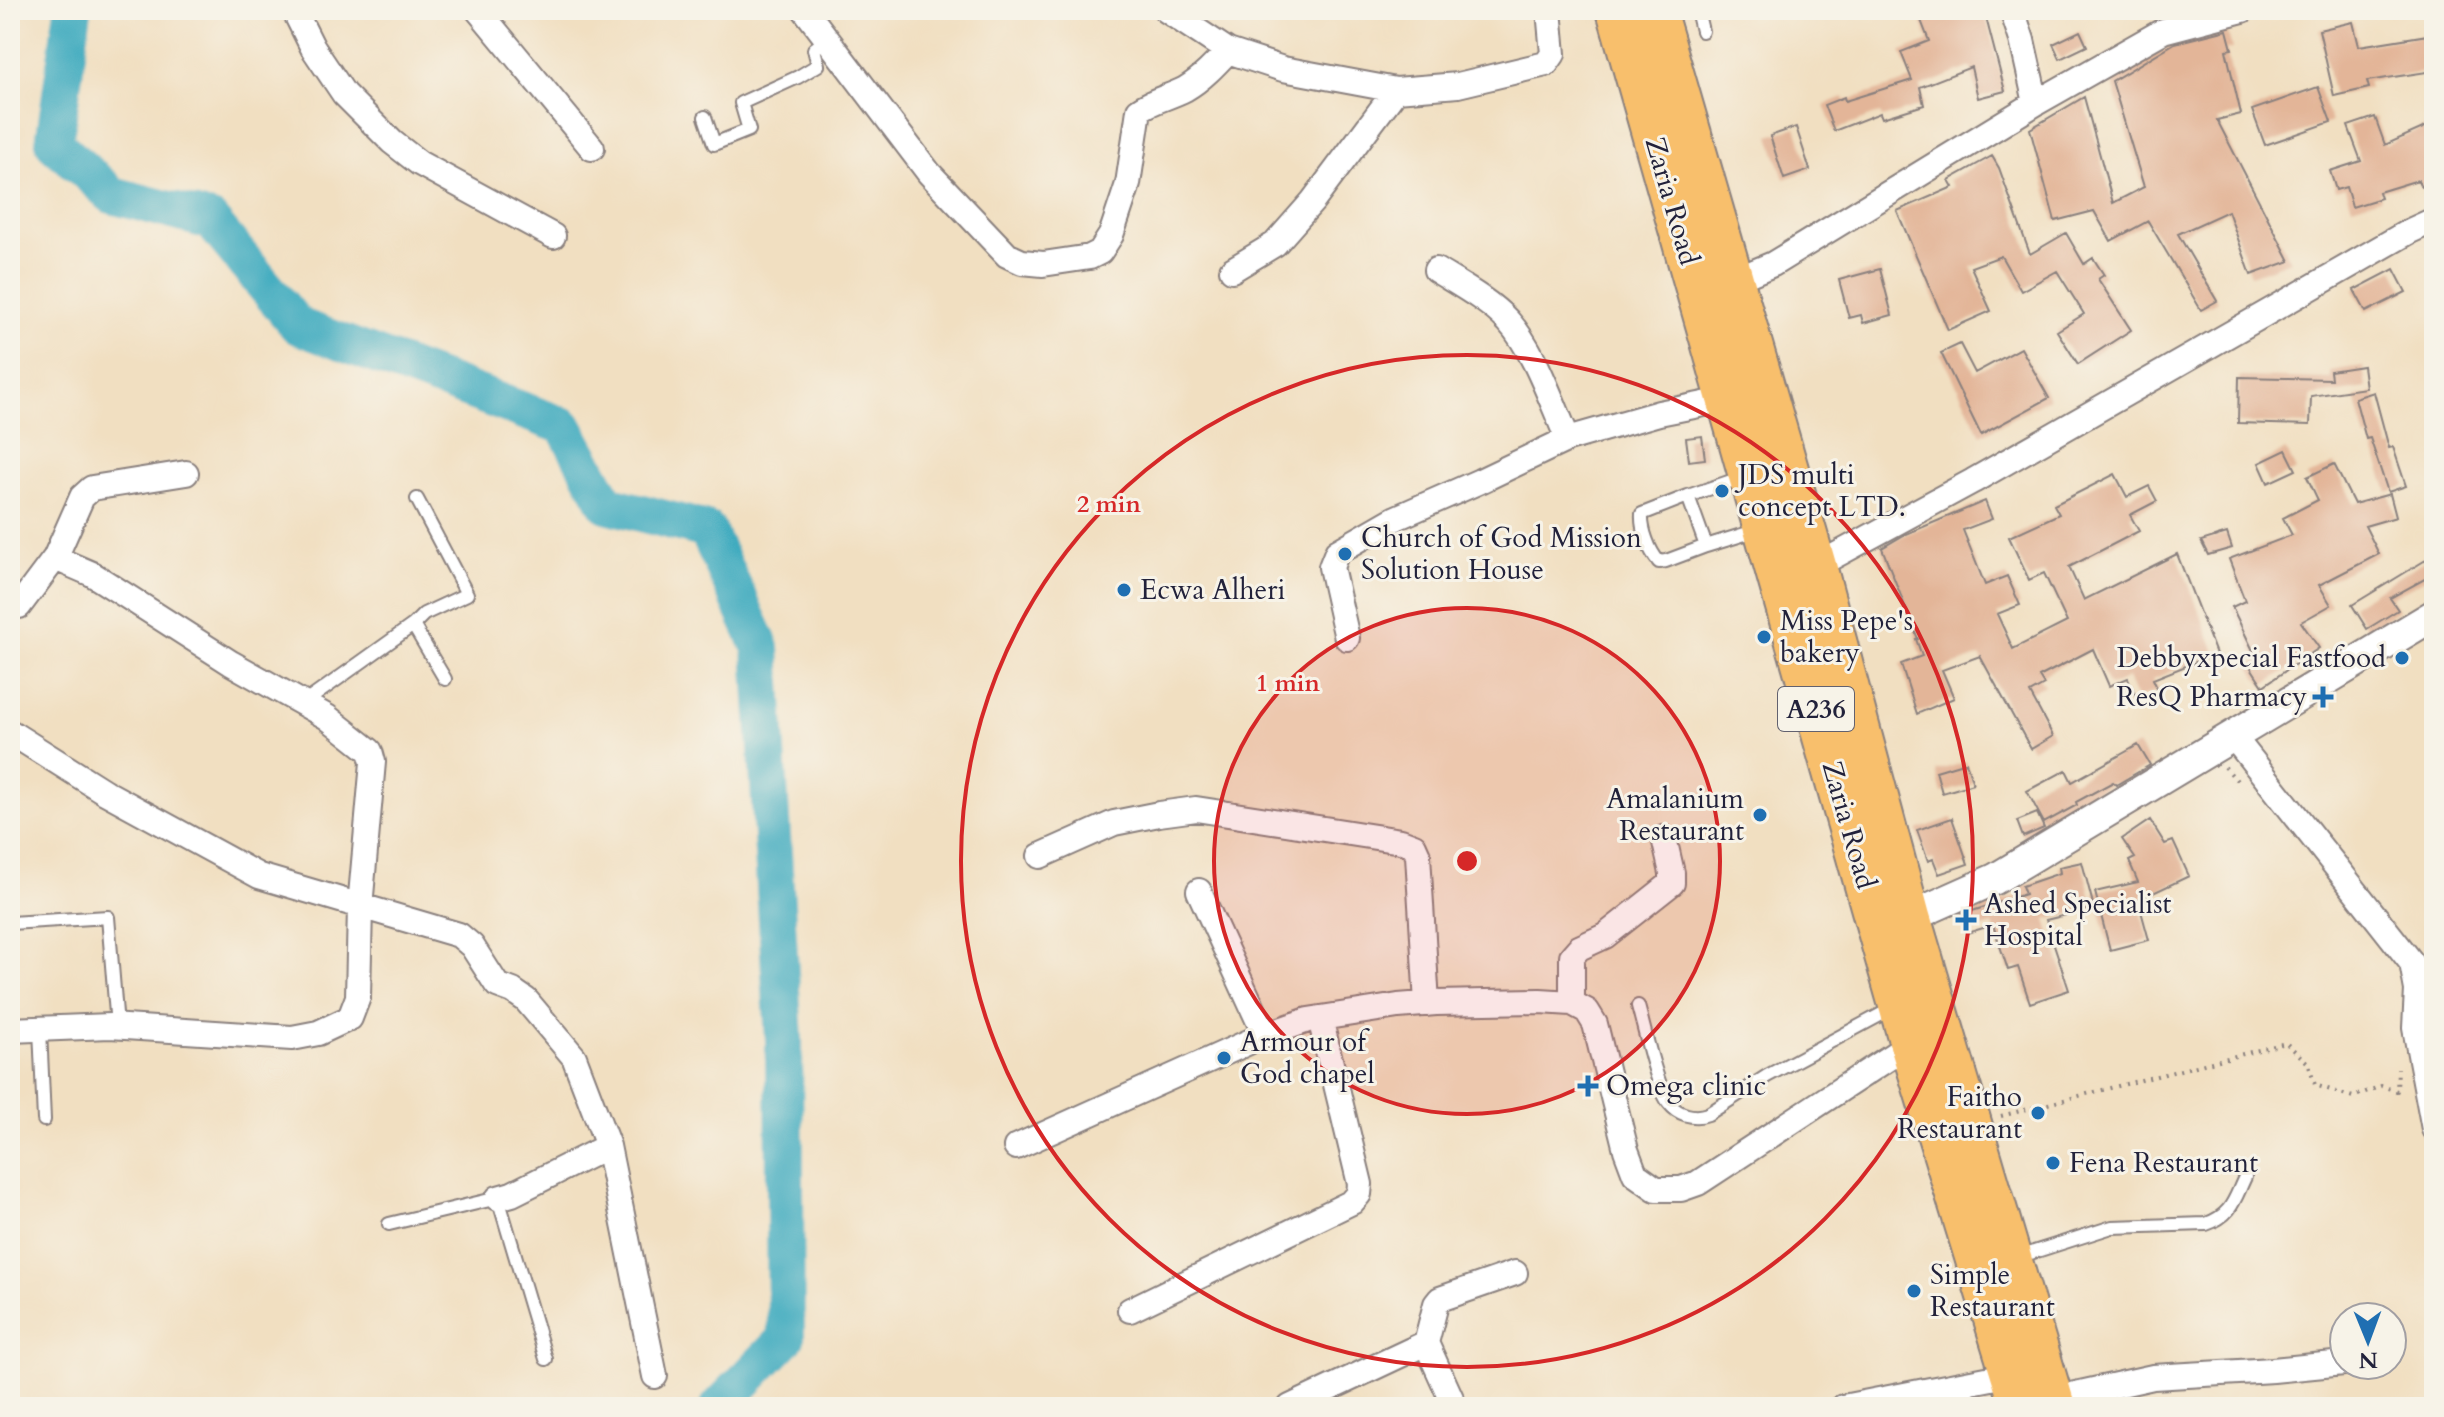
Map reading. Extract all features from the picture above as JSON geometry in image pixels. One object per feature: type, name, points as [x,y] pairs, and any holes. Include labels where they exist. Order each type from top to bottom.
[{"type":"highway","name":"Zaria Road","points":[[1617,10],[1729,399],[1757,453],[1765,528],[1910,1044],[2035,1397]]},
{"type":"highway","name":"A236","points":[[1655,10],[1735,280],[1757,453],[1816,566],[1910,917],[2012,1259],[2035,1397]]},
{"type":"street","points":[[294,10],[313,48],[344,94],[392,142],[419,163],[553,236]]},
{"type":"street","points":[[478,10],[592,148]]},
{"type":"street","points":[[805,10],[929,173],[1007,255],[1022,262],[1043,264],[1090,257],[1100,252],[1111,235],[1128,184],[1139,110],[1148,103],[1184,89],[1210,70],[1228,51]]},
{"type":"street","points":[[1166,10],[1228,51],[1283,69],[1396,90],[1458,85],[1546,64],[1553,54],[1549,10]]},
{"type":"street","points":[[2012,10],[2036,103]]},
{"type":"street","points":[[1735,280],[1773,264],[2169,21],[2243,10]]},
{"type":"street","points":[[1232,270],[1275,244],[1313,201],[1396,90]]},
{"type":"street","points":[[1816,566],[1973,481],[2314,285],[2434,220]]},
{"type":"street","points":[[1436,270],[1507,320],[1527,348],[1568,439]]},
{"type":"street","points":[[1347,638],[1331,567],[1337,552],[1396,518],[1568,439],[1659,413],[1729,399]]},
{"type":"street","points":[[10,600],[19,606],[55,558],[82,497],[92,488],[186,473]]},
{"type":"street","points":[[10,1030],[117,1026],[292,1038],[318,1033],[350,1018],[358,997],[360,907],[373,762],[370,751],[327,717],[231,663],[92,574],[55,558]]},
{"type":"street","points":[[1910,917],[1995,879],[2434,615]]},
{"type":"street","points":[[10,732],[105,792],[259,876],[459,935],[472,946],[497,985],[526,1000],[574,1057],[608,1146],[655,1376]]},
{"type":"street","points":[[2221,743],[2412,963],[2417,990],[2415,1028],[2434,1128]]},
{"type":"street","points":[[1040,856],[1114,823],[1196,809],[1401,841],[1414,846],[1418,855],[1427,1004]]},
{"type":"street","points":[[1572,1003],[1572,956],[1579,948],[1605,936],[1672,883],[1664,838]]},
{"type":"street","points":[[1199,891],[1265,1035]]},
{"type":"street","points":[[1016,1147],[1265,1035],[1308,1020],[1427,1004],[1572,1003],[1587,1011],[1595,1024],[1626,1150],[1635,1174],[1656,1189],[1681,1189],[1698,1183],[1910,1044]]},
{"type":"street","points":[[1130,1310],[1352,1202],[1359,1194],[1360,1184],[1320,1018]]},
{"type":"street","points":[[498,1198],[608,1146]]},
{"type":"street","points":[[1455,1407],[1426,1343],[1436,1304],[1440,1299],[1515,1273]]},
{"type":"street","points":[[1290,1407],[1426,1343]]},
{"type":"street","points":[[1843,1407],[2035,1397],[2153,1377],[2328,1365]]},
{"type":"lane","points":[[1697,10],[1702,31]]},
{"type":"lane","points":[[705,117],[714,144],[749,130],[741,103],[818,65],[814,49],[827,39]]},
{"type":"lane","points":[[1757,453],[1688,496],[1642,514],[1642,521],[1653,556],[1659,562],[1765,528]]},
{"type":"lane","points":[[1688,496],[1706,546]]},
{"type":"lane","points":[[304,703],[424,614],[467,594],[417,499]]},
{"type":"lane","points":[[413,625],[445,679]]},
{"type":"lane","points":[[10,923],[108,917],[117,1026]]},
{"type":"lane","points":[[1638,1006],[1669,1103],[1685,1115],[1697,1118],[1767,1076],[1899,1005]]},
{"type":"lane","points":[[40,1029],[44,1120]]},
{"type":"lane","points":[[2012,1259],[2112,1227],[2206,1224],[2220,1219],[2231,1208],[2245,1177]]},
{"type":"lane","points":[[389,1224],[498,1198],[546,1359]]},
{"type":"path","points":[[2221,743],[2241,786]]},
{"type":"path","points":[[1971,1124],[2286,1043],[2308,1063],[2315,1085],[2353,1097],[2381,1086],[2397,1091],[2399,1063]]},
{"type":"building","points":[[1917,10],[1984,10],[2005,91],[1978,98],[1971,67],[1920,87],[1924,105],[1882,118],[1880,113],[1834,131],[1824,105],[1912,80],[1901,52],[1929,41]]},
{"type":"building","points":[[2353,22],[2359,46],[2434,34],[2434,71],[2367,81],[2369,88],[2334,96],[2319,30]]},
{"type":"building","points":[[2227,30],[2232,49],[2226,50],[2241,114],[2217,120],[2290,261],[2251,275],[2228,211],[2178,234],[2217,301],[2201,310],[2148,221],[2111,241],[2094,211],[2055,221],[2030,129],[2084,97],[2113,203],[2144,187],[2112,81],[2175,43]]},
{"type":"building","points":[[2080,31],[2087,46],[2060,59],[2053,44]]},
{"type":"building","points":[[2318,87],[2331,122],[2265,145],[2252,110]]},
{"type":"building","points":[[2375,117],[2385,145],[2434,123],[2434,181],[2421,187],[2418,180],[2379,192],[2381,198],[2352,207],[2346,187],[2336,190],[2330,171],[2361,161],[2348,126]]},
{"type":"building","points":[[1796,127],[1810,170],[1784,179],[1770,136]]},
{"type":"building","points":[[1992,156],[2030,254],[2066,233],[2084,264],[2093,258],[2104,275],[2098,279],[2131,330],[2078,364],[2057,331],[2084,314],[2057,271],[2021,291],[2001,256],[1971,267],[1991,311],[1948,330],[1897,211],[1953,187],[1949,180]]},
{"type":"building","points":[[1880,269],[1892,315],[1863,323],[1861,315],[1849,318],[1839,280]]},
{"type":"building","points":[[2394,269],[2406,292],[2366,312],[2354,290]]},
{"type":"building","points":[[1960,344],[1975,373],[2021,348],[2049,398],[1981,435],[1941,353]]},
{"type":"building","points":[[2363,366],[2366,388],[2311,396],[2310,425],[2238,423],[2239,377],[2331,379],[2330,371]]},
{"type":"building","points":[[2374,392],[2389,448],[2393,447],[2406,486],[2388,492],[2370,438],[2366,439],[2355,398]]},
{"type":"building","points":[[1702,436],[1705,459],[1689,461],[1686,438]]},
{"type":"building","points":[[2286,450],[2296,470],[2268,483],[2259,463]]},
{"type":"building","points":[[2334,464],[2354,504],[2390,494],[2396,517],[2365,526],[2379,554],[2319,585],[2331,605],[2301,622],[2319,648],[2263,686],[2250,666],[2258,661],[2232,607],[2245,601],[2229,559],[2292,535],[2283,518],[2318,500],[2307,477]]},
{"type":"building","points":[[2115,474],[2127,497],[2149,486],[2157,501],[2130,515],[2139,531],[2069,567],[2084,600],[2177,554],[2216,654],[2153,679],[2158,690],[2137,699],[2128,678],[2109,686],[2093,649],[2039,677],[2044,685],[2030,693],[2053,736],[2031,749],[1980,656],[1942,670],[1954,698],[1917,714],[1901,664],[1922,656],[1882,548],[1904,535],[1985,501],[1992,519],[1963,530],[1985,585],[2007,576],[2020,605],[1997,614],[2013,649],[2067,622],[2044,573],[2029,580],[2009,537],[2059,514],[2054,505]]},
{"type":"building","points":[[2227,533],[2232,548],[2208,555],[2201,541]]},
{"type":"building","points":[[2434,555],[2434,574],[2390,598],[2398,610],[2367,629],[2352,605]]},
{"type":"building","points":[[2138,745],[2150,765],[2116,785],[2113,782],[2076,802],[2077,805],[2044,823],[2027,791],[2066,770],[2072,782]]},
{"type":"building","points":[[1966,762],[1973,784],[1942,793],[1936,771]]},
{"type":"building","points":[[2037,813],[2044,828],[2023,837],[2017,821]]},
{"type":"building","points":[[1952,818],[1968,864],[1939,874],[1933,859],[1928,861],[1917,830]]},
{"type":"building","points":[[2150,820],[2165,844],[2173,841],[2189,876],[2138,900],[2149,940],[2110,950],[2095,892],[2138,882],[2129,861],[2135,858],[2122,839]]},
{"type":"building","points":[[2082,862],[2094,908],[2046,920],[2069,990],[2030,1003],[2018,967],[2008,970],[1993,925],[1967,933],[1960,915],[2025,894],[2022,886],[2060,873],[2059,867]]},
{"type":"waterway","points":[[73,10],[54,143],[112,195],[211,221],[298,326],[564,426],[607,504],[707,530],[761,648],[784,1040],[786,1338],[719,1407]]},
{"type":"place","name":"JDS multi concept LTD.","points":[[1722,491]]},
{"type":"place","name":"Church of God Mission Solution House","points":[[1345,554]]},
{"type":"place","name":"Ecwa Alheri","points":[[1124,590]]},
{"type":"place","name":"Miss Pepe's bakery","points":[[1764,637]]},
{"type":"place","name":"Debbyxpecial Fastfood","points":[[2402,658]]},
{"type":"place","name":"ResQ Pharmacy","points":[[2323,697]]},
{"type":"place","name":"Amalanium Restaurant","points":[[1760,815]]},
{"type":"place","name":"Ashed Specialist Hospital","points":[[1966,920]]},
{"type":"place","name":"Armour of God chapel","points":[[1224,1058]]},
{"type":"place","name":"Omega clinic","points":[[1588,1086]]},
{"type":"place","name":"Faitho Restaurant","points":[[2038,1113]]},
{"type":"place","name":"Fena Restaurant","points":[[2053,1163]]},
{"type":"place","name":"Simple Restaurant","points":[[1914,1291]]}]
